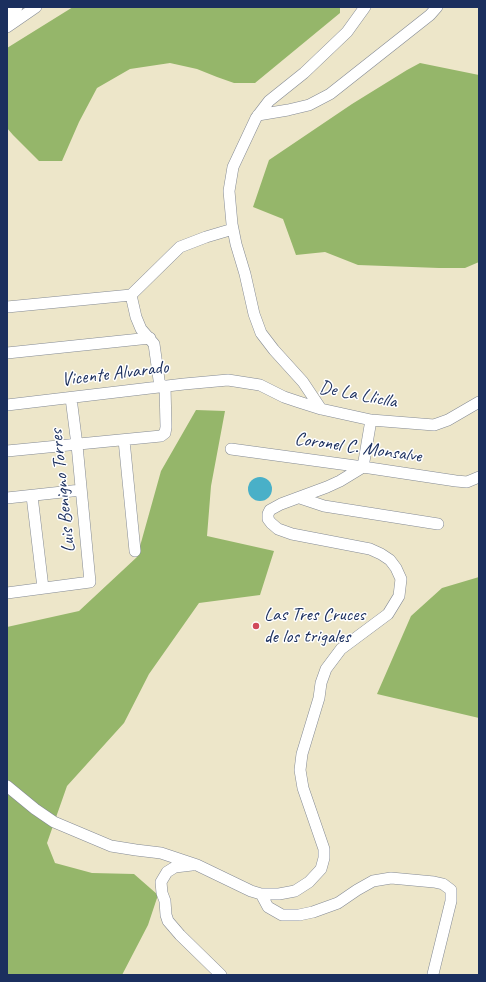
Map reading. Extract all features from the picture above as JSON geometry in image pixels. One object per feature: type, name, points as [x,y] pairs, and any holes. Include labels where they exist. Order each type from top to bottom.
[{"type":"street","points":[[7,14],[36,7]]},
{"type":"street","points":[[321,408],[303,382],[274,350],[262,333],[254,314],[245,274],[236,244],[229,191],[233,167],[258,115],[268,101],[304,73],[347,32],[365,7]]},
{"type":"street","points":[[7,27],[20,10]]},
{"type":"street","points":[[258,115],[309,105],[330,94],[430,10]]},
{"type":"street","points":[[7,307],[131,295],[180,247],[206,236],[233,229]]},
{"type":"street","points":[[7,451],[161,436],[165,433],[166,427],[162,386],[154,344],[141,328],[136,317],[131,295]]},
{"type":"street","points":[[7,353],[150,338]]},
{"type":"street","name":"De La Lliclla","points":[[228,380],[260,385],[284,397],[371,420],[434,425],[448,420],[479,402]]},
{"type":"street","name":"Vicente Alvarado","points":[[7,404],[228,380]]},
{"type":"street","name":"Luis Benigno Torres","points":[[43,588],[90,582],[77,444],[71,398]]},
{"type":"street","points":[[7,786],[35,809],[54,822],[111,846],[161,853],[197,865],[260,894],[279,894],[295,891],[309,882],[321,869],[324,858],[324,848],[303,788],[300,770],[302,754],[319,698],[321,683],[326,669],[341,649],[388,614],[399,596],[401,579],[390,560],[381,554],[370,549],[292,534],[278,529],[268,519],[268,514],[270,510],[281,504],[324,489],[340,481],[363,466],[371,420]]},
{"type":"street","points":[[124,440],[135,551]]},
{"type":"street","name":"Coronel C. Monsalve","points":[[231,449],[363,466],[467,482],[479,477]]},
{"type":"street","points":[[324,489],[320,499],[324,506]]},
{"type":"street","points":[[7,498],[81,490]]},
{"type":"street","points":[[7,593],[43,588],[32,496]]},
{"type":"street","points":[[300,498],[324,506],[438,524]]},
{"type":"street","points":[[197,865],[175,867],[167,872],[161,882],[162,893],[165,900],[166,915],[168,921],[180,935],[221,975]]},
{"type":"street","points":[[260,894],[268,907],[282,915],[300,915],[338,903],[373,881],[391,878],[443,884],[451,890],[451,901],[433,974]]},
{"type":"green space","points":[[73,7],[340,7],[340,13],[255,83],[234,83],[197,69],[170,63],[130,69],[97,88],[79,122],[62,161],[39,161],[7,128],[7,48]]},
{"type":"green space","points":[[420,63],[479,75],[479,262],[465,268],[358,265],[325,252],[296,255],[283,219],[253,207],[269,160],[352,104]]},
{"type":"green space","points":[[196,410],[225,411],[211,486],[207,536],[274,551],[260,595],[199,603],[149,674],[124,723],[67,786],[47,843],[55,863],[92,873],[134,874],[158,895],[148,925],[122,975],[7,975],[7,627],[79,611],[137,557],[161,471]]},
{"type":"green space","points":[[479,577],[479,718],[377,694],[411,616],[442,588]]},
{"type":"water","points":[[260,477],[268,481],[272,489],[268,497],[260,501],[252,497],[248,489],[252,481]]},
{"type":"place","name":"Las Tres Cruces de los trigales","points":[[256,626]]}]
